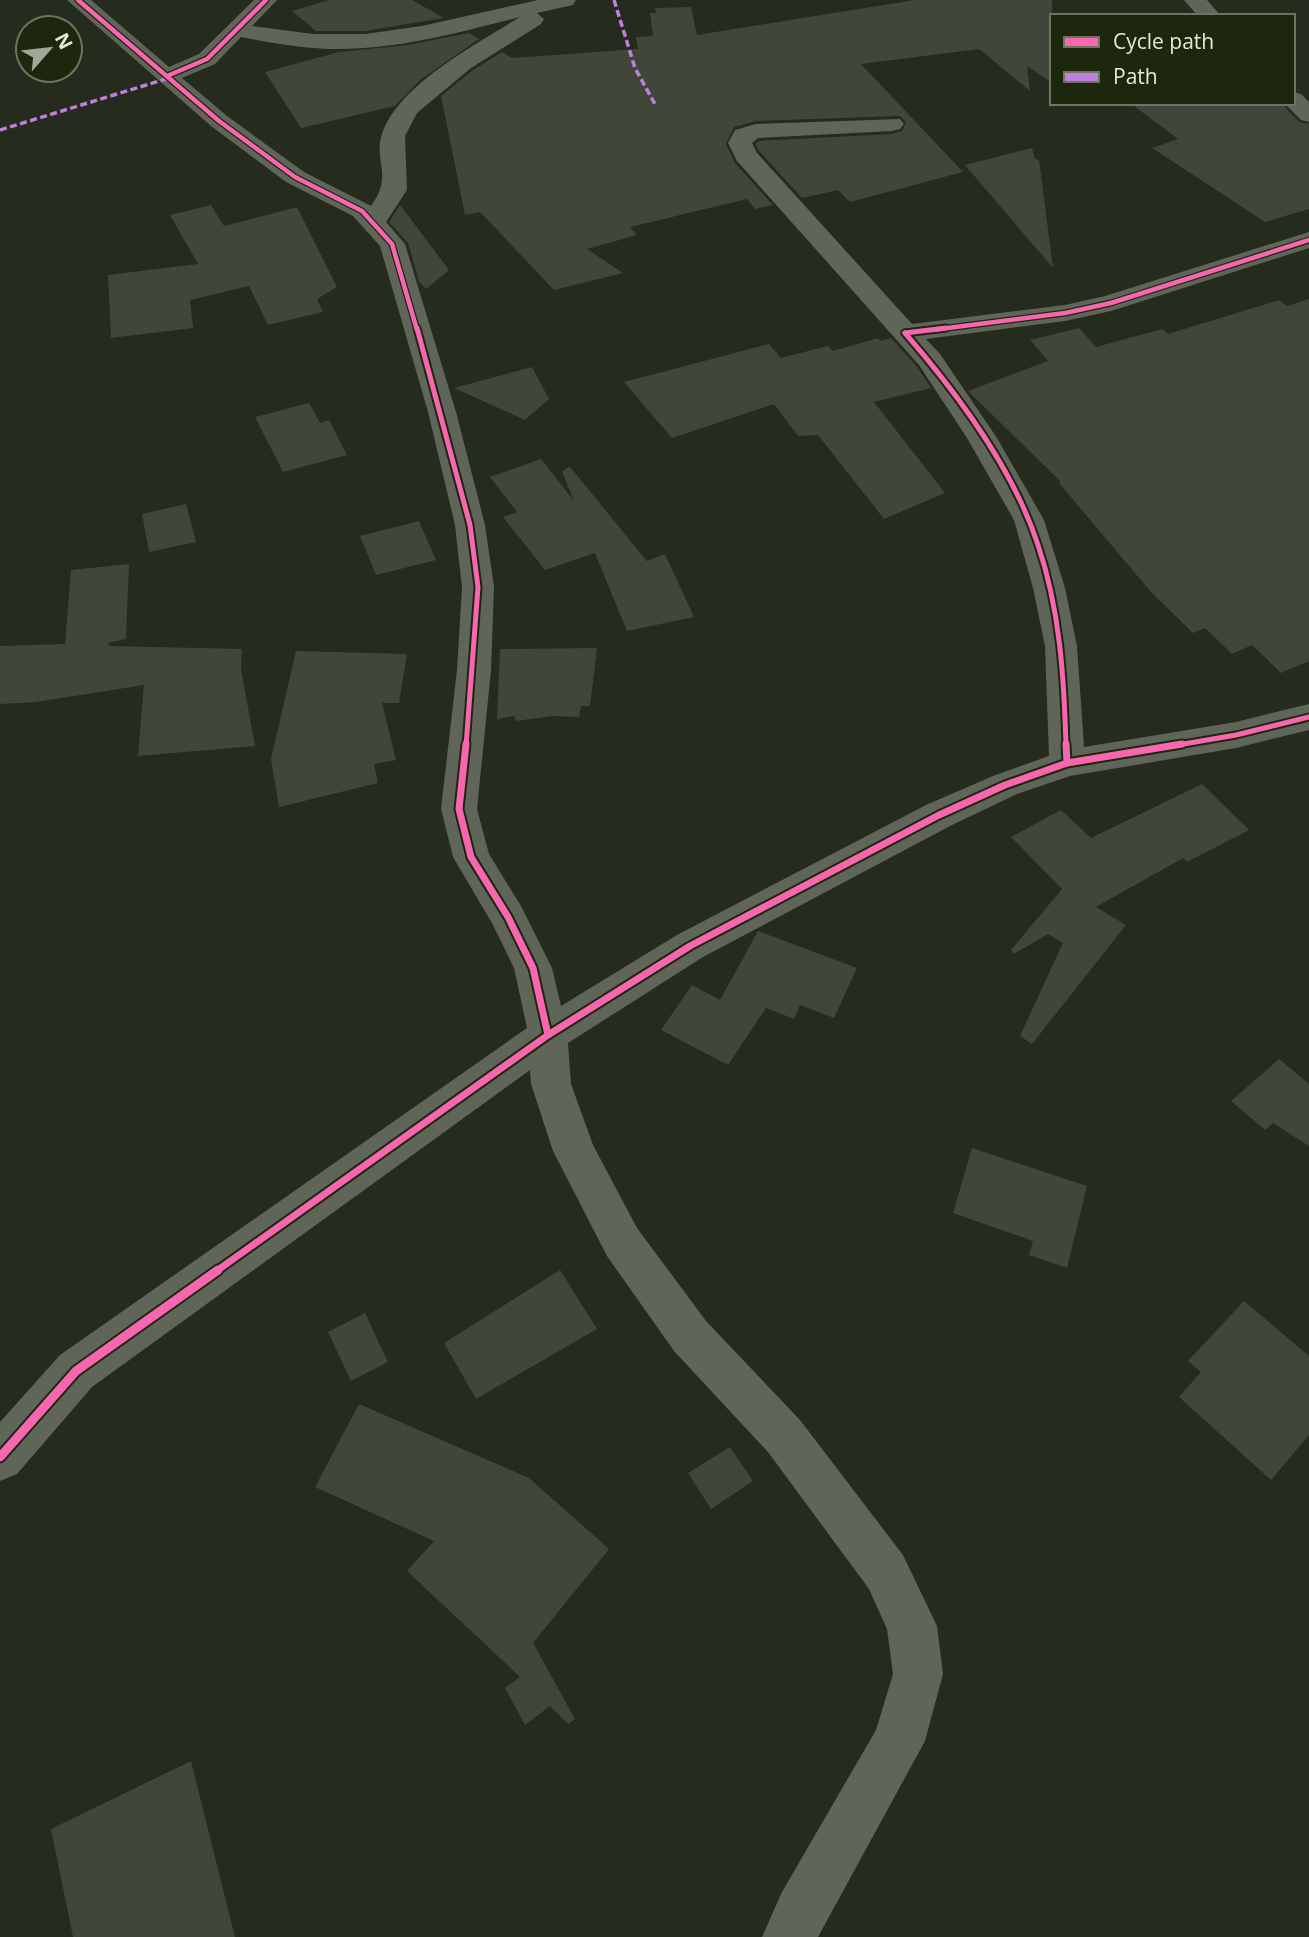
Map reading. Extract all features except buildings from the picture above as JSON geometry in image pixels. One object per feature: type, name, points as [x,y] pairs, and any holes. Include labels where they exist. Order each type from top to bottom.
[{"type":"street","points":[[78,0],[219,121],[295,177],[362,211],[374,220],[392,244],[442,412],[470,525],[478,587],[474,670],[459,809],[471,857],[508,916],[533,968],[548,1035],[551,1084],[574,1151],[622,1242],[690,1336],[784,1436],[878,1561],[912,1626],[918,1674],[899,1741],[801,1911],[790,1937]]},
{"type":"street","points":[[167,76],[206,59],[266,0]]},
{"type":"street","points":[[1195,0],[1208,14]]},
{"type":"street","points":[[237,30],[306,40],[358,40],[493,18],[562,1]]},
{"type":"street","points":[[374,220],[395,190],[393,136],[407,110],[463,63],[562,1]]},
{"type":"street","points":[[1295,101],[1309,115]]},
{"type":"street","points":[[892,124],[756,131],[743,135],[740,143],[746,156],[930,360],[982,438],[1029,520],[1049,588],[1061,646],[1067,763]]},
{"type":"street","points":[[905,333],[1076,311],[1309,240]]},
{"type":"street","points":[[0,1457],[76,1371],[548,1035],[690,946],[915,827],[1005,785],[1067,763],[1236,735],[1309,717]]},
{"type":"marked path","points":[[614,0],[635,68],[656,106]]},
{"type":"marked path","points":[[0,130],[169,78]]},
{"type":"cycle path","points":[[78,0],[219,121],[295,177],[362,211],[392,244],[442,412],[470,525],[478,587],[474,670],[459,809],[471,857],[508,917],[533,968],[548,1035]]},
{"type":"cycle path","points":[[167,76],[207,59],[266,0]]},
{"type":"cycle path","points":[[905,333],[1065,313],[1111,303],[1309,240]]},
{"type":"cycle path","points":[[905,333],[939,374],[972,421],[1034,531],[1049,581],[1059,632],[1064,676],[1067,763]]},
{"type":"cycle path","points":[[0,1457],[76,1371],[548,1035],[690,946],[939,815],[1005,785],[1067,763],[1236,735],[1309,717]]}]
